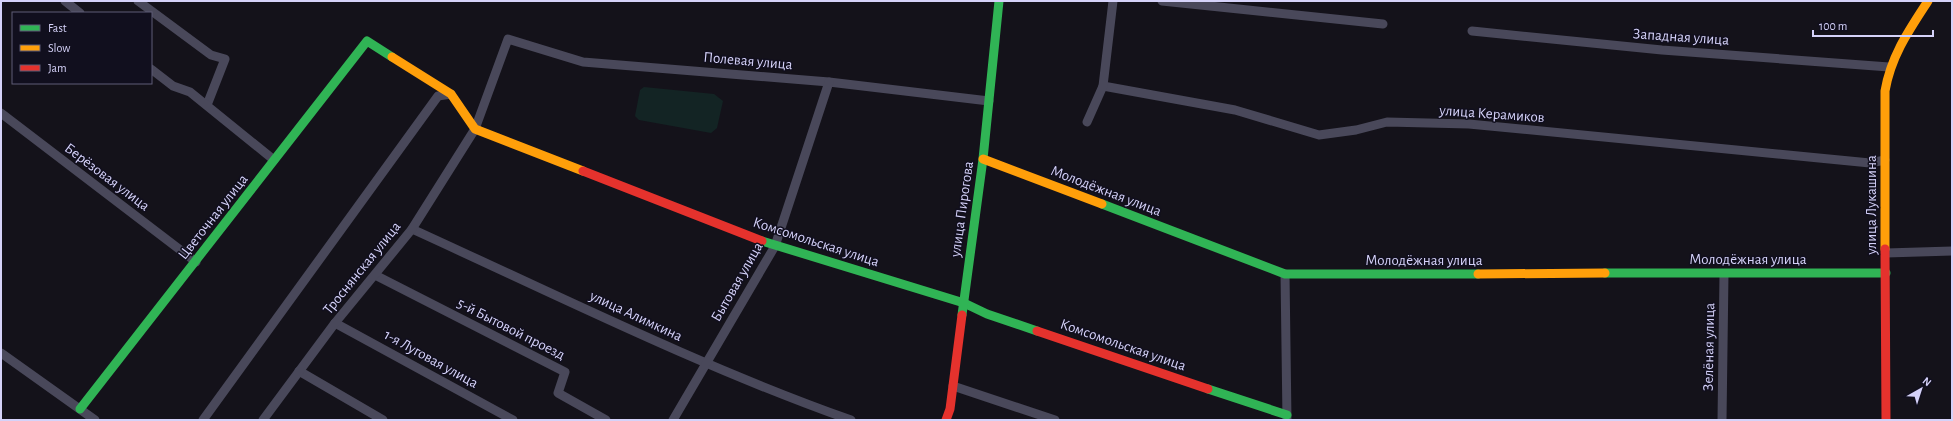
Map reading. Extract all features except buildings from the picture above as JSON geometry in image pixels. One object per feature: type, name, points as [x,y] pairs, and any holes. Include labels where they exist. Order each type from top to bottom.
[{"type":"street","points":[[65,1],[79,12]]},
{"type":"street","points":[[138,1],[211,55],[225,59],[207,105]]},
{"type":"street","name":"улица Пирогова","points":[[946,420],[953,386],[983,159],[999,1]]},
{"type":"street","points":[[1087,122],[1103,86],[1113,1]]},
{"type":"street","points":[[1162,1],[1383,24]]},
{"type":"street","name":"улица Лукашина","points":[[1886,420],[1885,91],[1889,67],[1898,48],[1928,1]]},
{"type":"street","name":"Западная улица","points":[[1472,31],[1662,50],[1889,67]]},
{"type":"street","name":"Полевая улица","points":[[508,38],[583,62],[829,82],[989,102]]},
{"type":"street","name":"Троснянская улица","points":[[265,419],[335,323],[412,229],[475,129],[508,38]]},
{"type":"street","name":"Цветочная улица","points":[[80,408],[196,262],[367,41],[451,94]]},
{"type":"street","points":[[152,70],[173,86],[190,92],[274,160]]},
{"type":"street","name":"Бытовая улица","points":[[674,420],[775,246],[829,82]]},
{"type":"street","name":"улица Керамиков","points":[[1103,86],[1235,110],[1319,135],[1356,130],[1387,122],[1469,124],[1870,163],[1885,160]]},
{"type":"street","points":[[203,420],[438,96],[451,94],[475,129]]},
{"type":"street","name":"Берёзовая улица","points":[[1,113],[196,262]]},
{"type":"street","name":"Комсомольская улица","points":[[475,129],[775,246],[964,303],[987,314],[1287,418]]},
{"type":"street","name":"Молодёжная улица","points":[[983,159],[1285,274],[1886,273]]},
{"type":"street","name":"улица Алимкина","points":[[412,229],[706,363],[764,388],[851,420]]},
{"type":"street","points":[[1886,254],[1952,251]]},
{"type":"street","points":[[1285,274],[1287,418]]},
{"type":"street","name":"Зелёная улица","points":[[1722,420],[1724,274]]},
{"type":"street","name":"5-й Бытовой проезд","points":[[375,275],[565,372],[558,393],[606,420]]},
{"type":"street","name":"1-я Луговая улица","points":[[335,323],[513,420]]},
{"type":"street","points":[[1,353],[80,408],[94,420]]},
{"type":"street","points":[[299,371],[383,420]]},
{"type":"street","points":[[953,386],[1055,420]]},
{"type":"shaded area","points":[[644,87],[714,94],[723,101],[717,128],[711,133],[639,120],[635,116],[640,90]]},
{"type":"traffic: fast","points":[[962,315],[983,159],[999,1]]},
{"type":"traffic: fast","points":[[80,409],[367,41],[392,57]]},
{"type":"traffic: fast","points":[[1102,204],[1285,274],[1478,274]]},
{"type":"traffic: fast","points":[[762,241],[964,303],[987,314],[1037,331]]},
{"type":"traffic: fast","points":[[1605,273],[1886,273]]},
{"type":"traffic: fast","points":[[1208,389],[1287,415]]},
{"type":"traffic: slow","points":[[1885,249],[1885,91],[1896,55],[1928,1]]},
{"type":"traffic: slow","points":[[392,57],[451,94],[475,129],[583,171]]},
{"type":"traffic: slow","points":[[983,159],[1102,204]]},
{"type":"traffic: slow","points":[[1478,274],[1605,273]]},
{"type":"traffic: jam","points":[[583,171],[762,241]]},
{"type":"traffic: jam","points":[[1885,249],[1886,420]]},
{"type":"traffic: jam","points":[[946,420],[950,409],[962,315]]},
{"type":"traffic: jam","points":[[1037,331],[1208,389]]}]
